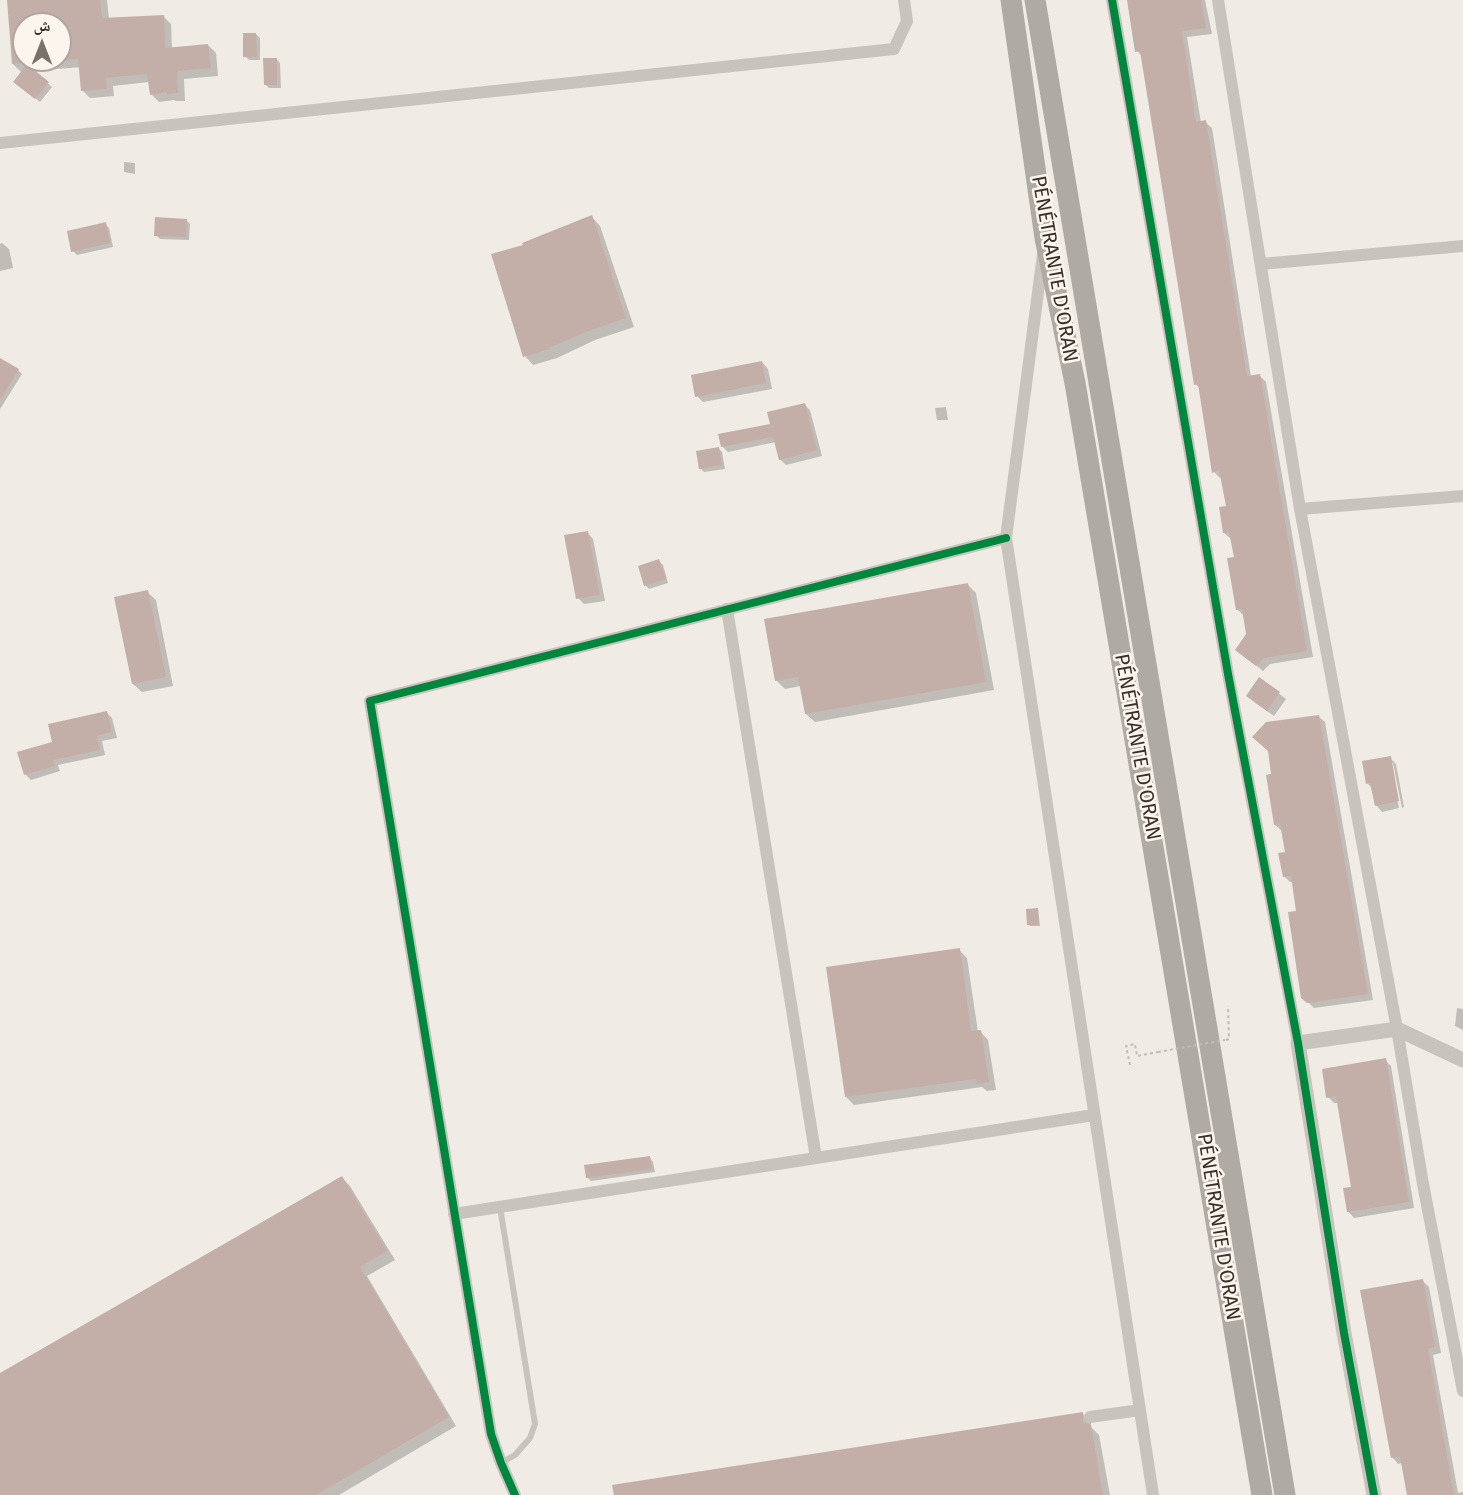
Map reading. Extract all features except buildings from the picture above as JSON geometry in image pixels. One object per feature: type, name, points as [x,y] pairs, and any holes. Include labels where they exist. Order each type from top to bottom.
[{"type":"highway","name":"PÉNÉTRANTE D'ORAN","points":[[1011,0],[1045,238],[1077,395],[1262,1495]]},
{"type":"highway","name":"PÉNÉTRANTE D'ORAN","points":[[1035,0],[1285,1495]]},
{"type":"street","points":[[0,143],[894,49],[907,21],[904,0]]},
{"type":"street","points":[[1112,0],[1226,662],[1298,1044],[1344,1333],[1374,1495]]},
{"type":"street","points":[[1218,0],[1300,509],[1463,1391]]},
{"type":"street","points":[[1045,238],[1006,538],[1153,1495]]},
{"type":"street","points":[[1261,264],[1463,246]]},
{"type":"street","points":[[1300,509],[1463,496]]},
{"type":"street","points":[[515,1495],[501,1463],[492,1434],[370,701],[1006,538]]},
{"type":"street","points":[[727,609],[816,1158]]},
{"type":"street","points":[[1298,1044],[1397,1029],[1463,1060]]},
{"type":"street","points":[[454,1214],[1094,1115]]},
{"type":"street","points":[[1090,1417],[1140,1410]]},
{"type":"lane","points":[[500,1207],[535,1424],[530,1438],[515,1455],[501,1463]]},
{"type":"path","points":[[1130,1065],[1126,1046],[1135,1044],[1137,1056],[1229,1039],[1228,1006]]},
{"type":"cycle path","points":[[1112,0],[1228,674],[1298,1043],[1344,1333],[1374,1495]]},
{"type":"cycle path","points":[[515,1495],[491,1434],[370,701],[1006,538]]}]
